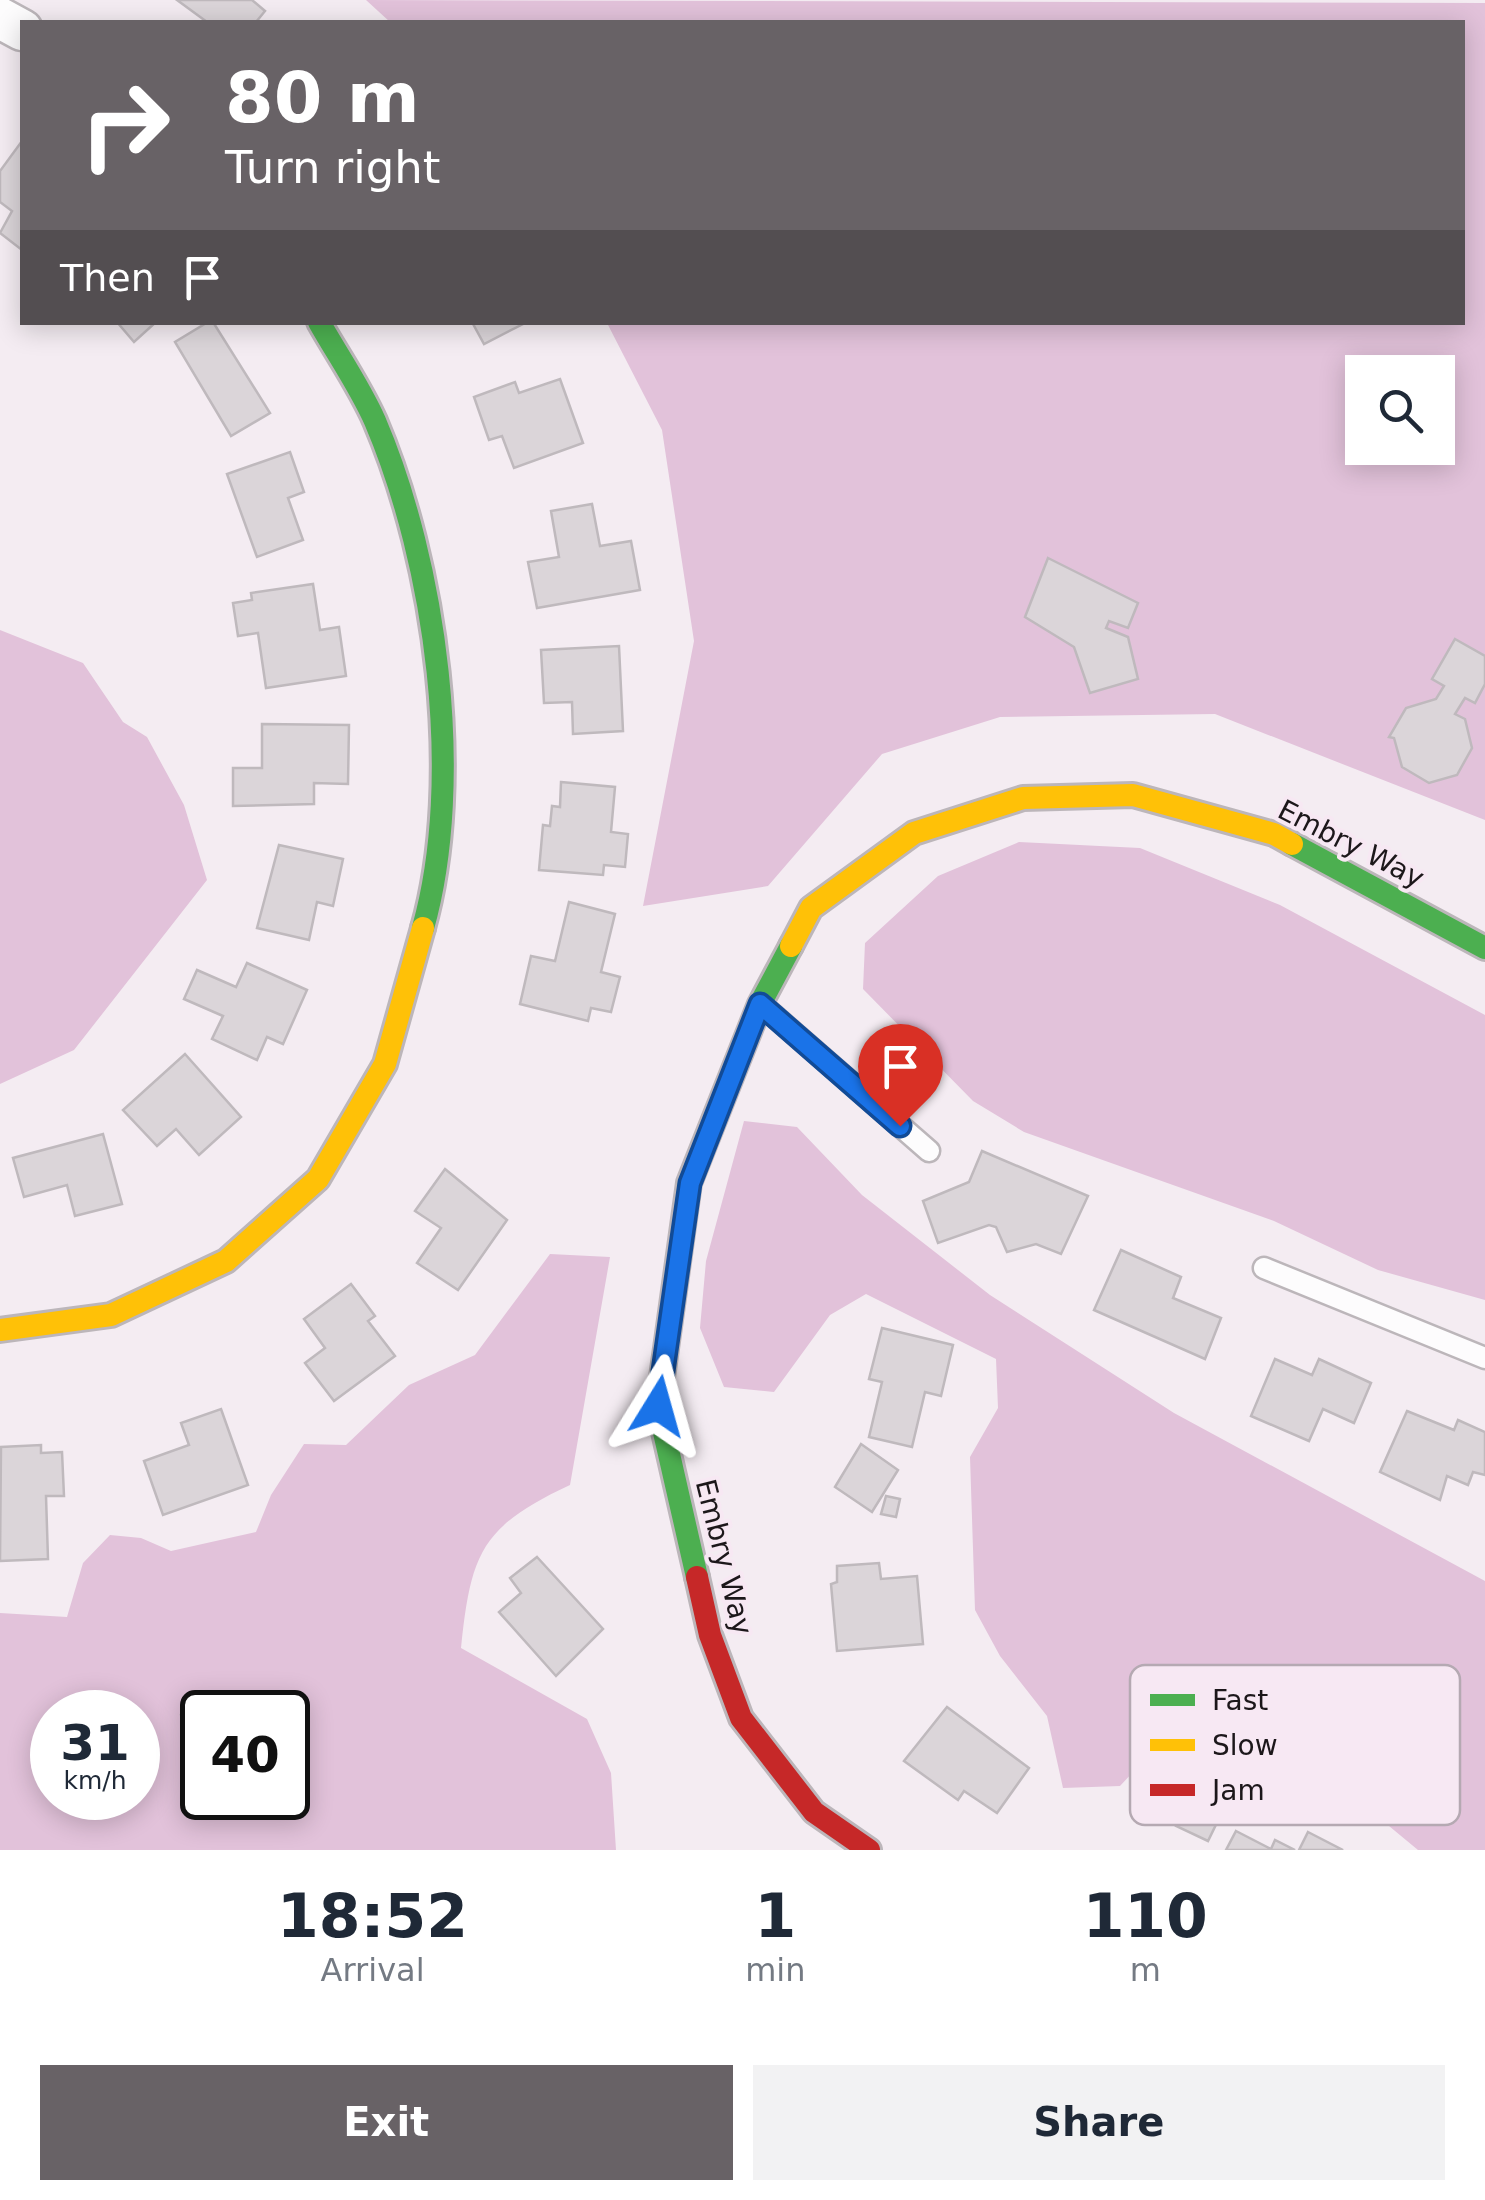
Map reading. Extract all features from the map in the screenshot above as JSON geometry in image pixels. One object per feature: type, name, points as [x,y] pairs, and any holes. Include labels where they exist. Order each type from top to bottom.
[{"type":"street","points":[[0,1330],[111,1315],[226,1261],[318,1179],[386,1064],[432,896],[444,734],[424,575],[374,421],[321,325]]},
{"type":"street","name":"Embry Way","points":[[869,1850],[814,1812],[741,1718],[710,1634],[658,1406],[690,1183],[760,1004],[811,908],[914,834],[1023,798],[1134,795],[1274,834],[1485,948]]},
{"type":"lane","points":[[760,1004],[929,1150]]},
{"type":"lane","points":[[1264,1268],[1485,1358]]},
{"type":"shaded area","points":[[366,0],[1485,3],[1485,820],[1215,714],[1000,717],[882,754],[768,886],[643,906],[694,641],[662,430],[608,325],[1465,325],[1465,20],[388,20]]},
{"type":"shaded area","points":[[0,630],[83,663],[123,722],[147,737],[184,805],[207,880],[74,1050],[0,1084]]},
{"type":"shaded area","points":[[1019,842],[1140,848],[1280,905],[1485,1015],[1485,1300],[1378,1270],[1274,1221],[1024,1132],[973,1101],[863,989],[865,943],[938,876]]},
{"type":"shaded area","points":[[744,1121],[797,1127],[862,1195],[990,1295],[1174,1413],[1485,1581],[1485,1850],[1418,1850],[1388,1825],[1460,1825],[1460,1665],[1130,1665],[1130,1775],[1120,1786],[1063,1788],[1047,1716],[1000,1656],[975,1610],[970,1457],[998,1408],[996,1359],[866,1294],[830,1315],[774,1392],[724,1387],[700,1328],[706,1261]]},
{"type":"shaded area","points":[[550,1254],[610,1257],[570,1485],[516,1515],[486,1547],[470,1589],[461,1648],[587,1719],[611,1773],[616,1850],[0,1850],[0,1613],[67,1617],[83,1563],[110,1535],[141,1538],[171,1551],[256,1532],[271,1495],[304,1444],[346,1445],[409,1385],[475,1355]]},
{"type":"building","points":[[177,0],[252,0],[265,11],[258,20],[204,20]]},
{"type":"building","points":[[20,144],[20,248],[0,233],[12,211],[0,202],[0,171]]},
{"type":"building","points":[[120,325],[153,325],[134,342]]},
{"type":"building","points":[[203,325],[215,325],[270,413],[231,436],[175,342]]},
{"type":"building","points":[[474,325],[521,325],[484,344]]},
{"type":"building","points":[[560,379],[583,443],[514,468],[502,436],[489,440],[474,397],[515,382],[519,393]]},
{"type":"building","points":[[290,452],[304,492],[288,498],[303,540],[257,557],[227,474]]},
{"type":"building","points":[[592,504],[600,546],[631,541],[640,590],[537,608],[528,562],[559,557],[551,511]]},
{"type":"building","points":[[1048,558],[1138,603],[1128,628],[1109,621],[1106,628],[1128,637],[1138,679],[1090,693],[1074,647],[1025,617]]},
{"type":"building","points":[[313,584],[320,630],[339,627],[346,676],[266,688],[258,633],[238,636],[233,603],[252,600],[251,593]]},
{"type":"building","points":[[1455,639],[1485,656],[1485,684],[1475,703],[1465,698],[1455,714],[1465,719],[1472,748],[1457,775],[1429,783],[1402,767],[1394,738],[1389,737],[1406,708],[1436,699],[1444,686],[1432,679]]},
{"type":"building","points":[[619,646],[623,731],[573,734],[572,702],[544,703],[541,650]]},
{"type":"building","points":[[262,724],[349,725],[348,784],[314,783],[314,804],[233,806],[233,768],[262,768]]},
{"type":"building","points":[[561,782],[615,787],[611,832],[628,834],[625,867],[604,865],[603,875],[539,870],[543,825],[550,826],[552,806],[560,807]]},
{"type":"building","points":[[279,845],[343,859],[333,906],[317,902],[309,940],[257,928]]},
{"type":"building","points":[[569,902],[615,914],[601,972],[620,977],[611,1012],[591,1008],[588,1021],[520,1004],[531,956],[555,961]]},
{"type":"building","points":[[247,963],[307,990],[283,1044],[267,1037],[257,1060],[212,1039],[223,1016],[184,999],[197,970],[236,987]]},
{"type":"building","points":[[185,1054],[241,1117],[199,1155],[176,1129],[157,1146],[123,1110]]},
{"type":"building","points":[[103,1134],[122,1204],[75,1216],[67,1185],[24,1197],[13,1158]]},
{"type":"building","points":[[982,1151],[1088,1196],[1061,1254],[1036,1244],[1007,1252],[996,1227],[989,1225],[938,1243],[923,1201],[969,1182]]},
{"type":"building","points":[[445,1169],[507,1220],[458,1290],[417,1263],[441,1228],[415,1211]]},
{"type":"building","points":[[1121,1250],[1181,1277],[1173,1298],[1221,1318],[1205,1359],[1094,1310]]},
{"type":"building","points":[[351,1284],[375,1316],[368,1321],[395,1356],[334,1401],[305,1363],[325,1348],[304,1319]]},
{"type":"building","points":[[882,1328],[953,1345],[941,1396],[925,1392],[912,1447],[869,1437],[882,1382],[869,1379]]},
{"type":"building","points":[[1275,1359],[1312,1375],[1319,1359],[1371,1383],[1354,1423],[1323,1409],[1309,1441],[1251,1416]]},
{"type":"building","points":[[221,1409],[248,1485],[163,1515],[144,1461],[189,1445],[181,1423]]},
{"type":"building","points":[[1407,1411],[1454,1430],[1458,1420],[1485,1432],[1485,1475],[1473,1472],[1468,1485],[1447,1476],[1440,1500],[1380,1472]]},
{"type":"building","points":[[861,1444],[898,1470],[872,1512],[835,1487]]},
{"type":"building","points":[[41,1445],[41,1453],[62,1452],[64,1496],[46,1496],[48,1559],[0,1561],[1,1447]]},
{"type":"building","points":[[886,1496],[900,1499],[896,1517],[881,1514]]},
{"type":"building","points":[[537,1557],[603,1629],[556,1676],[499,1612],[521,1593],[510,1578]]},
{"type":"building","points":[[879,1563],[881,1579],[917,1576],[923,1644],[837,1651],[831,1584],[837,1582],[837,1566]]},
{"type":"building","points":[[947,1707],[1029,1768],[997,1813],[964,1791],[958,1800],[904,1761]]},
{"type":"building","points":[[1176,1825],[1216,1825],[1208,1841]]},
{"type":"building","points":[[1236,1831],[1271,1849],[1275,1840],[1295,1850],[1226,1850]]},
{"type":"building","points":[[1308,1832],[1343,1850],[1299,1850]]},
{"type":"traffic: fast","points":[[321,325],[375,421],[414,539],[428,605],[438,672],[442,806],[423,928]]},
{"type":"traffic: fast","points":[[1292,844],[1485,948]]},
{"type":"traffic: fast","points":[[697,1577],[658,1406],[689,1183],[760,1004],[791,946]]},
{"type":"traffic: slow","points":[[791,946],[811,908],[914,833],[1023,798],[1133,795],[1274,834],[1292,844]]},
{"type":"traffic: slow","points":[[0,1330],[111,1315],[226,1261],[318,1179],[385,1064],[423,928]]},
{"type":"traffic: jam","points":[[697,1577],[710,1635],[741,1718],[814,1812],[869,1850]]},
{"type":"route","points":[[658,1406],[690,1183],[760,1004],[900,1126]]}]
